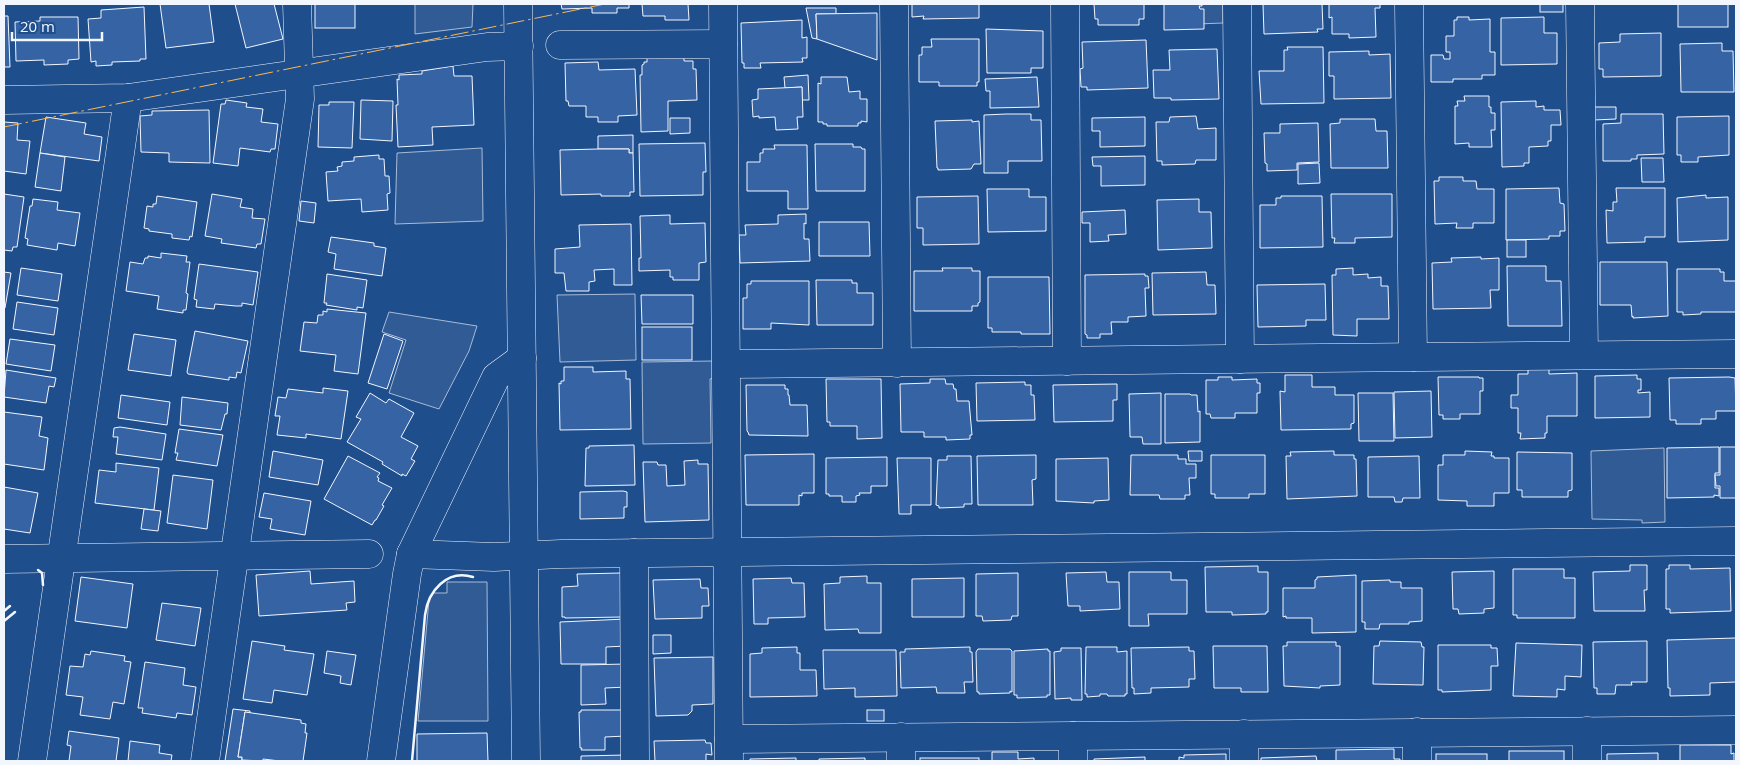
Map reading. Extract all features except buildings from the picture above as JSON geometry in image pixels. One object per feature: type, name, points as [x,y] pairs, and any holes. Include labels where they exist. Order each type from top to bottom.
[{"type":"street","points":[[205,761],[300,99],[297,4]]},
{"type":"street","points":[[518,4],[526,761]]},
{"type":"street","points":[[723,4],[729,750],[1073,748],[1244,734],[1736,730]]},
{"type":"street","points":[[894,4],[897,363]]},
{"type":"street","points":[[1065,4],[1067,361]]},
{"type":"street","points":[[1237,4],[1240,359]]},
{"type":"street","points":[[1409,4],[1413,357]]},
{"type":"street","points":[[1580,4],[1584,355]]},
{"type":"street","points":[[560,45],[723,44]]},
{"type":"street","points":[[4,100],[128,98],[487,48],[519,46]]},
{"type":"street","points":[[32,761],[128,98]]},
{"type":"street","points":[[727,364],[1736,354]]},
{"type":"street","points":[[381,761],[411,554],[496,377],[522,358]]},
{"type":"street","points":[[411,554],[494,557],[634,553],[1736,542]]},
{"type":"street","points":[[634,553],[635,761]]},
{"type":"street","points":[[4,559],[370,554]]},
{"type":"street","points":[[1587,731],[1587,761]]},
{"type":"street","points":[[1417,732],[1417,761]]},
{"type":"street","points":[[1244,734],[1244,761]]},
{"type":"shaded area","points":[[415,4],[473,4],[472,27],[415,34]]},
{"type":"shaded area","points":[[1196,4],[1223,4],[1223,23],[1197,24]]},
{"type":"shaded area","points":[[482,148],[483,221],[395,224],[397,153]]},
{"type":"shaded area","points":[[635,294],[636,360],[560,362],[557,295]]},
{"type":"shaded area","points":[[389,312],[477,326],[469,351],[439,409],[389,393],[406,340],[382,332]]},
{"type":"shaded area","points":[[714,361],[714,378],[710,379],[711,443],[643,444],[642,362]]},
{"type":"shaded area","points":[[1664,448],[1665,522],[1642,523],[1642,520],[1592,519],[1591,451]]},
{"type":"shaded area","points":[[447,582],[487,582],[488,721],[418,721],[429,600],[432,593],[447,593]]},
{"type":"wall","points":[[38,570],[42,573],[43,585]]},
{"type":"wall","points":[[412,761],[427,606],[435,590],[447,579],[464,575],[473,577]]},
{"type":"wall","points":[[4,611],[10,606]]},
{"type":"wall","points":[[4,621],[15,612]]},
{"type":"power","points":[[4,127],[605,4]]}]
